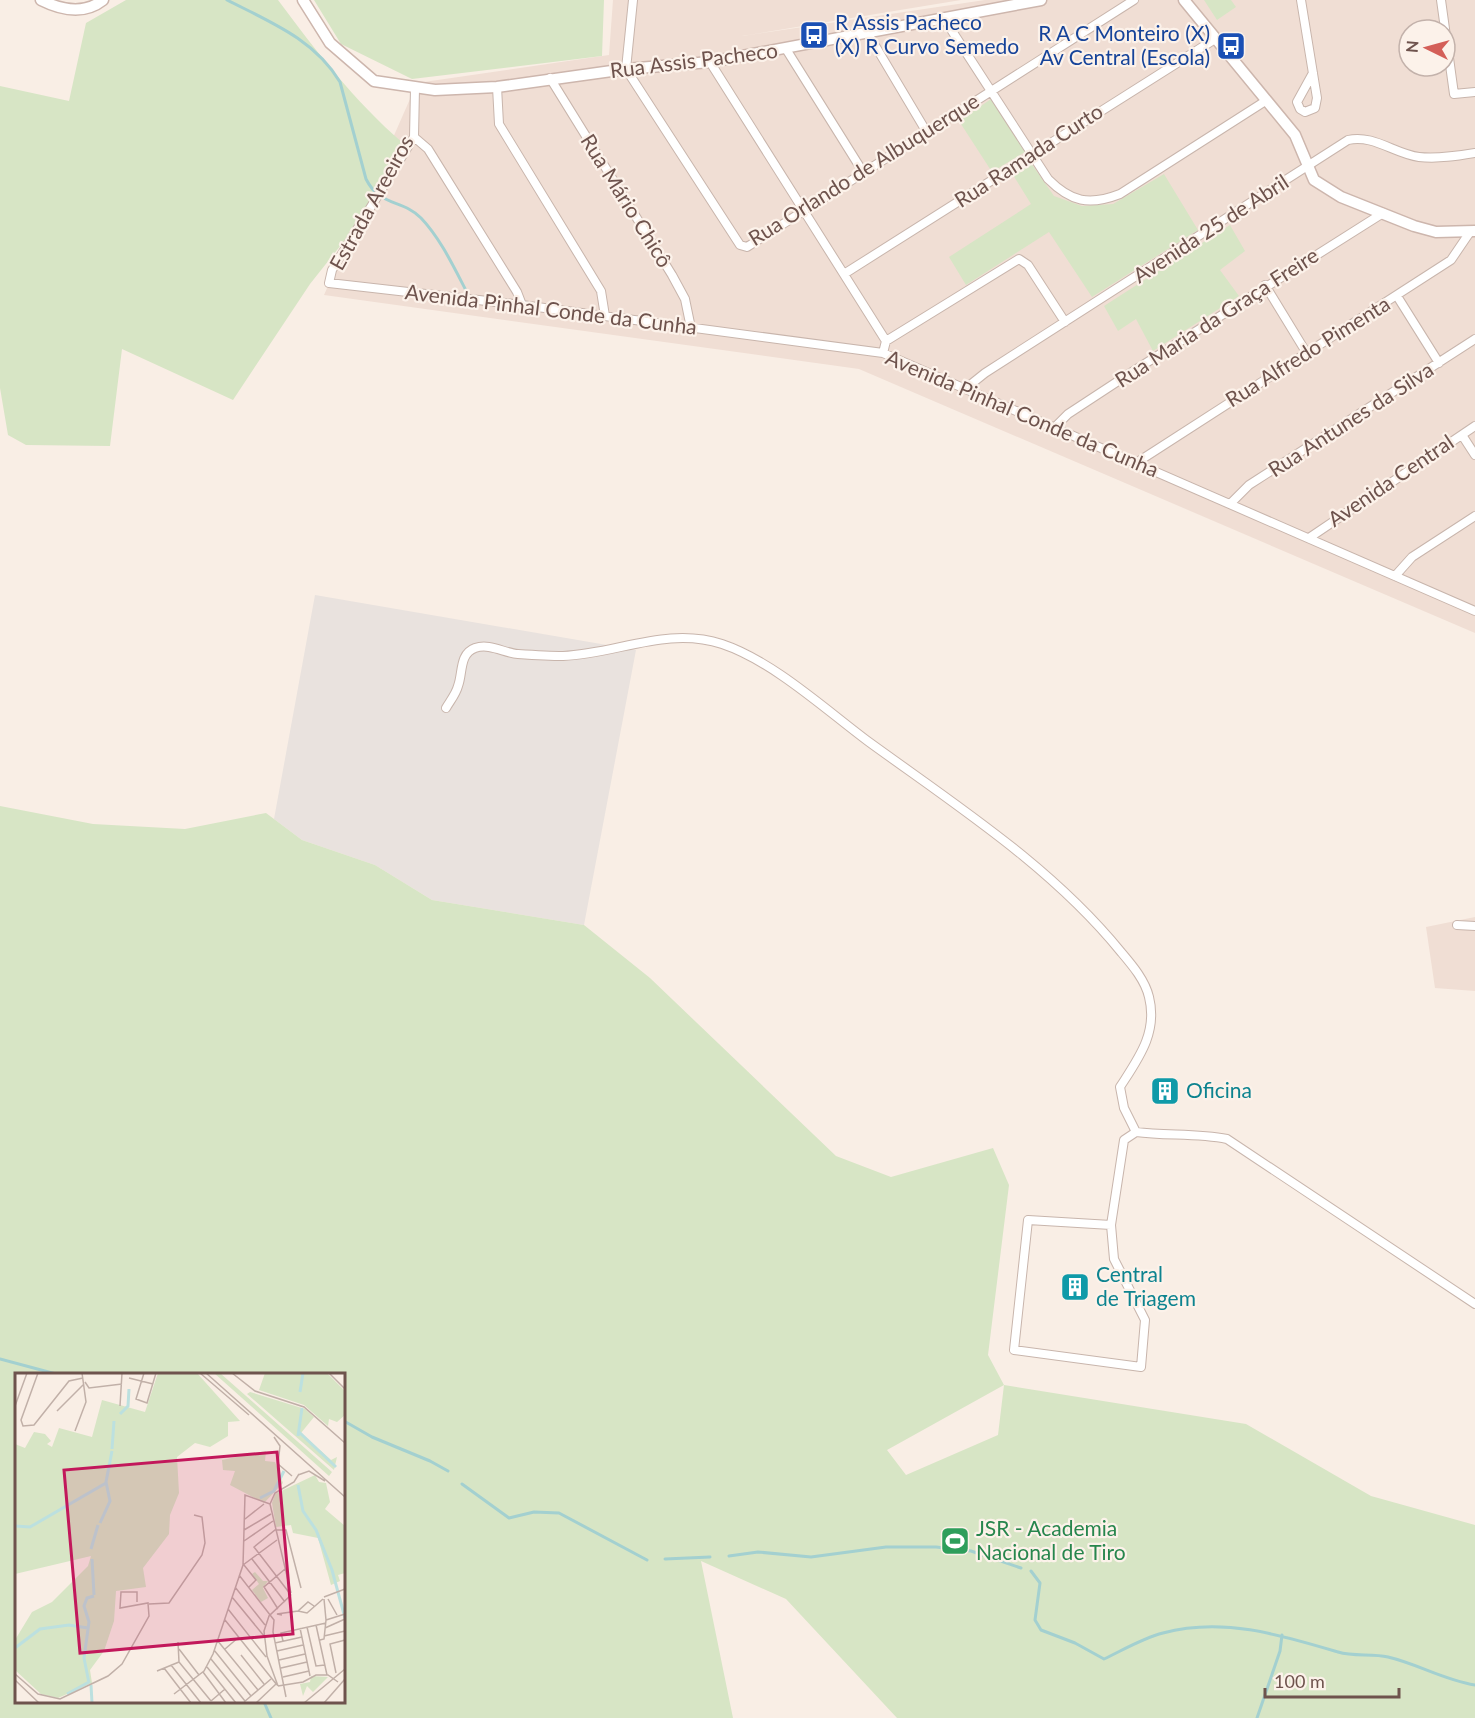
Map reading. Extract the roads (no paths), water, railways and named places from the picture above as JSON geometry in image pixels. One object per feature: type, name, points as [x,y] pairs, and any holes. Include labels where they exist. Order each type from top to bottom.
[{"type":"street","points":[[41,0],[56,7],[75,10],[103,0]]},
{"type":"street","name":"Rua Assis Pacheco","points":[[303,0],[330,43],[374,81],[435,90],[497,87],[626,69],[711,62],[1041,0]]},
{"type":"street","points":[[626,69],[633,0]]},
{"type":"street","name":"Rua Orlando de Albuquerque","points":[[626,69],[740,245],[747,247],[1134,0]]},
{"type":"street","points":[[1184,0],[1301,144],[1314,180],[1325,188],[1427,230],[1472,231]]},
{"type":"street","points":[[1301,0],[1313,73],[1317,102],[1313,109],[1305,112],[1296,102],[1313,73]]},
{"type":"street","points":[[1441,0],[1454,94],[1475,92]]},
{"type":"street","points":[[943,17],[1048,179],[1062,193],[1080,200],[1102,201],[1120,194],[1267,100]]},
{"type":"street","points":[[867,32],[926,131]]},
{"type":"street","name":"Rua Ramada Curto","points":[[844,274],[1215,39]]},
{"type":"street","points":[[786,49],[863,172]]},
{"type":"street","points":[[711,62],[886,341]]},
{"type":"street","name":"Rua Mário Chicô","points":[[550,78],[672,275],[685,299],[691,328]]},
{"type":"street","points":[[497,87],[499,124],[602,291],[605,316]]},
{"type":"street","name":"Estrada Areeiros","points":[[329,282],[332,270],[414,137],[416,88]]},
{"type":"street","points":[[414,137],[428,148],[517,292],[522,305]]},
{"type":"street","name":"Avenida 25 de Abril","points":[[965,389],[985,373],[1354,138],[1379,143],[1417,157],[1443,158],[1475,153]]},
{"type":"street","name":"Rua Maria da Graça Freire","points":[[1054,428],[1068,414],[1266,285],[1383,213]]},
{"type":"street","name":"Rua Alfredo Pimenta","points":[[1136,463],[1451,260],[1472,231]]},
{"type":"street","points":[[883,353],[886,341],[1019,259],[1028,265],[1065,322]]},
{"type":"street","name":"Avenida Pinhal Conde da Cunha","points":[[329,282],[883,353],[1474,609]]},
{"type":"street","points":[[1266,285],[1305,352]]},
{"type":"street","points":[[1397,296],[1438,363]]},
{"type":"street","name":"Rua Antunes da Silva","points":[[1230,504],[1249,485],[1475,339]]},
{"type":"street","name":"Avenida Central","points":[[1309,538],[1475,426]]},
{"type":"street","points":[[1462,435],[1475,455]]},
{"type":"street","points":[[1395,576],[1412,557],[1475,516]]},
{"type":"street","points":[[446,708],[458,687],[464,657],[475,648],[496,648],[515,654],[562,656],[597,653],[649,639],[684,639],[722,644],[776,671],[1017,852],[1090,915],[1136,970],[1149,994],[1152,1023],[1143,1052],[1120,1087],[1124,1108],[1136,1132]]},
{"type":"street","points":[[1457,925],[1475,926]]},
{"type":"street","points":[[1111,1225],[1028,1220],[1014,1350],[1141,1367],[1145,1320],[1114,1259],[1111,1225],[1124,1140],[1136,1132],[1182,1137],[1206,1135],[1227,1140],[1475,1304]]},
{"type":"waterway","points":[[227,0],[290,33],[317,54],[329,67],[340,82],[366,179],[378,194],[414,212],[429,227],[470,298]]},
{"type":"waterway","points":[[0,1359],[52,1373]]},
{"type":"waterway","points":[[345,1422],[372,1437],[448,1471]]},
{"type":"waterway","points":[[462,1484],[509,1518],[534,1512],[559,1513],[647,1560]]},
{"type":"waterway","points":[[729,1556],[758,1552],[811,1557],[886,1547],[936,1547],[971,1551],[1021,1568]]},
{"type":"waterway","points":[[665,1559],[710,1557]]},
{"type":"waterway","points":[[1031,1571],[1040,1583],[1035,1620],[1041,1630],[1075,1643],[1104,1659],[1163,1633],[1185,1629],[1230,1627],[1273,1634],[1344,1653],[1388,1657],[1475,1685]]},
{"type":"waterway","points":[[1257,1718],[1280,1651],[1282,1635]]},
{"type":"waterway","points":[[264,1703],[271,1718]]},
{"type":"place","name":"R Assis Pacheco (X) R Curvo Semedo","points":[[814,35]]},
{"type":"place","name":"R A C Monteiro (X) Av Central (Escola)","points":[[1231,46]]},
{"type":"place","name":"Oficina","points":[[1165,1091]]},
{"type":"place","name":"Central de Triagem","points":[[1075,1287]]},
{"type":"place","name":"JSR - Academia Nacional de Tiro","points":[[955,1541]]}]
